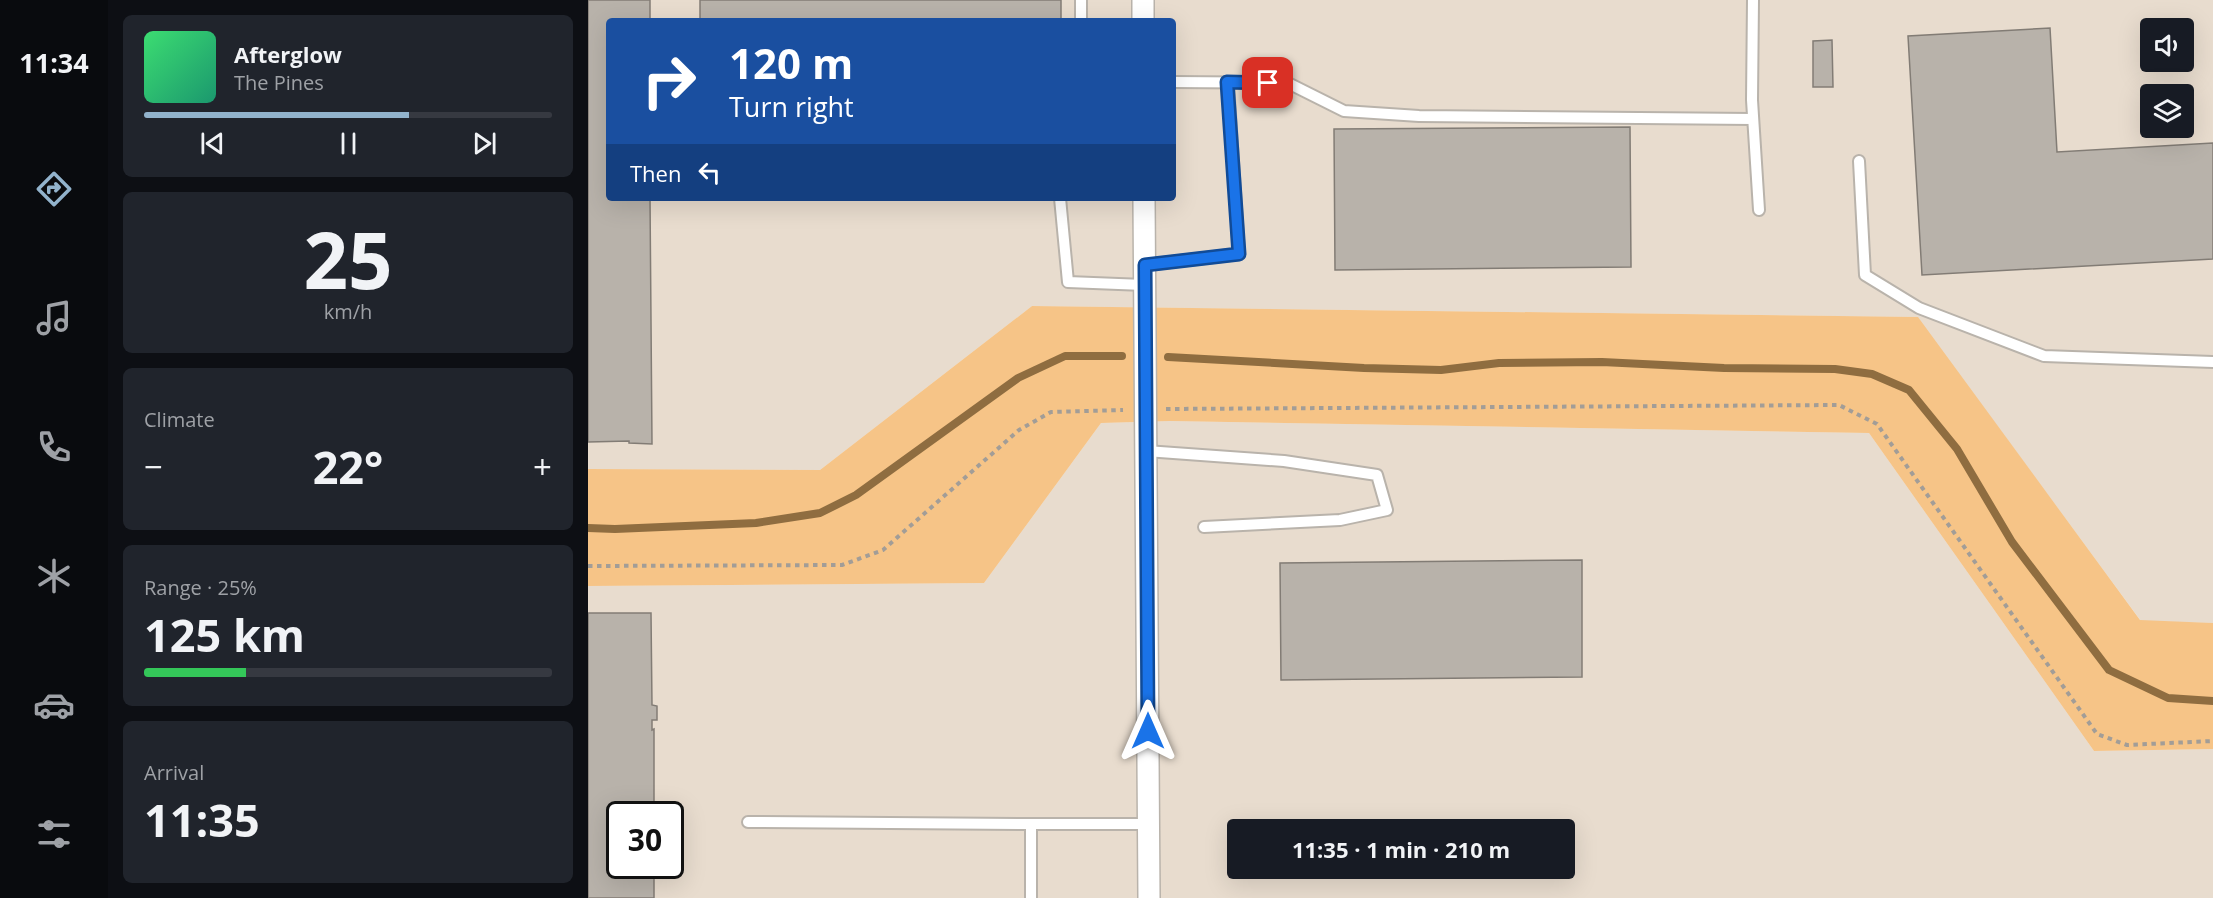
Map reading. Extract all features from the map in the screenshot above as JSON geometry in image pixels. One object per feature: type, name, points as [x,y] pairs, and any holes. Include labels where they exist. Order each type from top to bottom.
[{"type":"street","points":[[1143,0],[1143,18]]},
{"type":"street","points":[[1144,201],[1149,898]]},
{"type":"lane","points":[[1081,0],[1082,18]]},
{"type":"lane","points":[[1753,0],[1754,119],[1759,210]]},
{"type":"lane","points":[[1176,82],[1288,83],[1344,111],[1419,116],[1754,119]]},
{"type":"lane","points":[[1060,201],[1068,282],[1145,275],[1239,254],[1227,82]]},
{"type":"lane","points":[[1859,161],[1865,274],[1919,308],[2044,356],[2213,362]]},
{"type":"lane","points":[[1146,451],[1284,462],[1377,475],[1387,510],[1340,520],[1204,527]]},
{"type":"lane","points":[[748,822],[1148,824]]},
{"type":"lane","points":[[1031,824],[1031,898]]},
{"type":"path","points":[[588,566],[842,565],[883,550],[1019,430],[1051,412],[1145,409],[1839,405],[1877,424],[2097,734],[2127,745],[2213,741]]},
{"type":"shaded area","points":[[588,0],[2213,0],[2213,623],[2141,621],[1917,317],[1032,306],[820,470],[588,469]]},
{"type":"shaded area","points":[[1032,306],[1918,317],[2140,620],[2213,623],[2213,749],[2094,751],[1869,433],[1170,421],[1101,423],[984,583],[588,586],[588,469],[820,470]]},
{"type":"shaded area","points":[[1170,421],[1869,433],[2094,751],[2213,749],[2213,898],[588,898],[588,586],[984,583],[1101,423]]},
{"type":"building","points":[[588,0],[650,0],[650,18],[606,18],[606,201],[650,201],[652,444],[629,443],[629,441],[588,442]]},
{"type":"building","points":[[700,0],[1061,0],[1061,18],[700,18]]},
{"type":"building","points":[[2050,28],[2057,152],[2213,143],[2213,259],[1922,275],[1908,36]]},
{"type":"building","points":[[1832,40],[1833,87],[1813,87],[1813,41]]},
{"type":"building","points":[[1630,127],[1631,267],[1335,270],[1334,129]]},
{"type":"building","points":[[1582,560],[1582,677],[1281,680],[1280,563]]},
{"type":"building","points":[[588,613],[651,613],[652,705],[657,706],[657,720],[652,720],[654,801],[606,801],[606,879],[654,879],[654,898],[588,898]]},
{"type":"waterway","points":[[588,528],[615,529],[756,523],[820,513],[856,495],[1018,378],[1065,356],[1122,356]]},
{"type":"waterway","points":[[1168,357],[1441,370],[1499,363],[1602,362],[1724,368],[1835,369],[1872,374],[1909,390],[1957,449],[2012,542],[2109,670],[2168,698],[2213,701]]},
{"type":"route","points":[[1148,731],[1145,265],[1239,254],[1227,82],[1268,83]]}]
